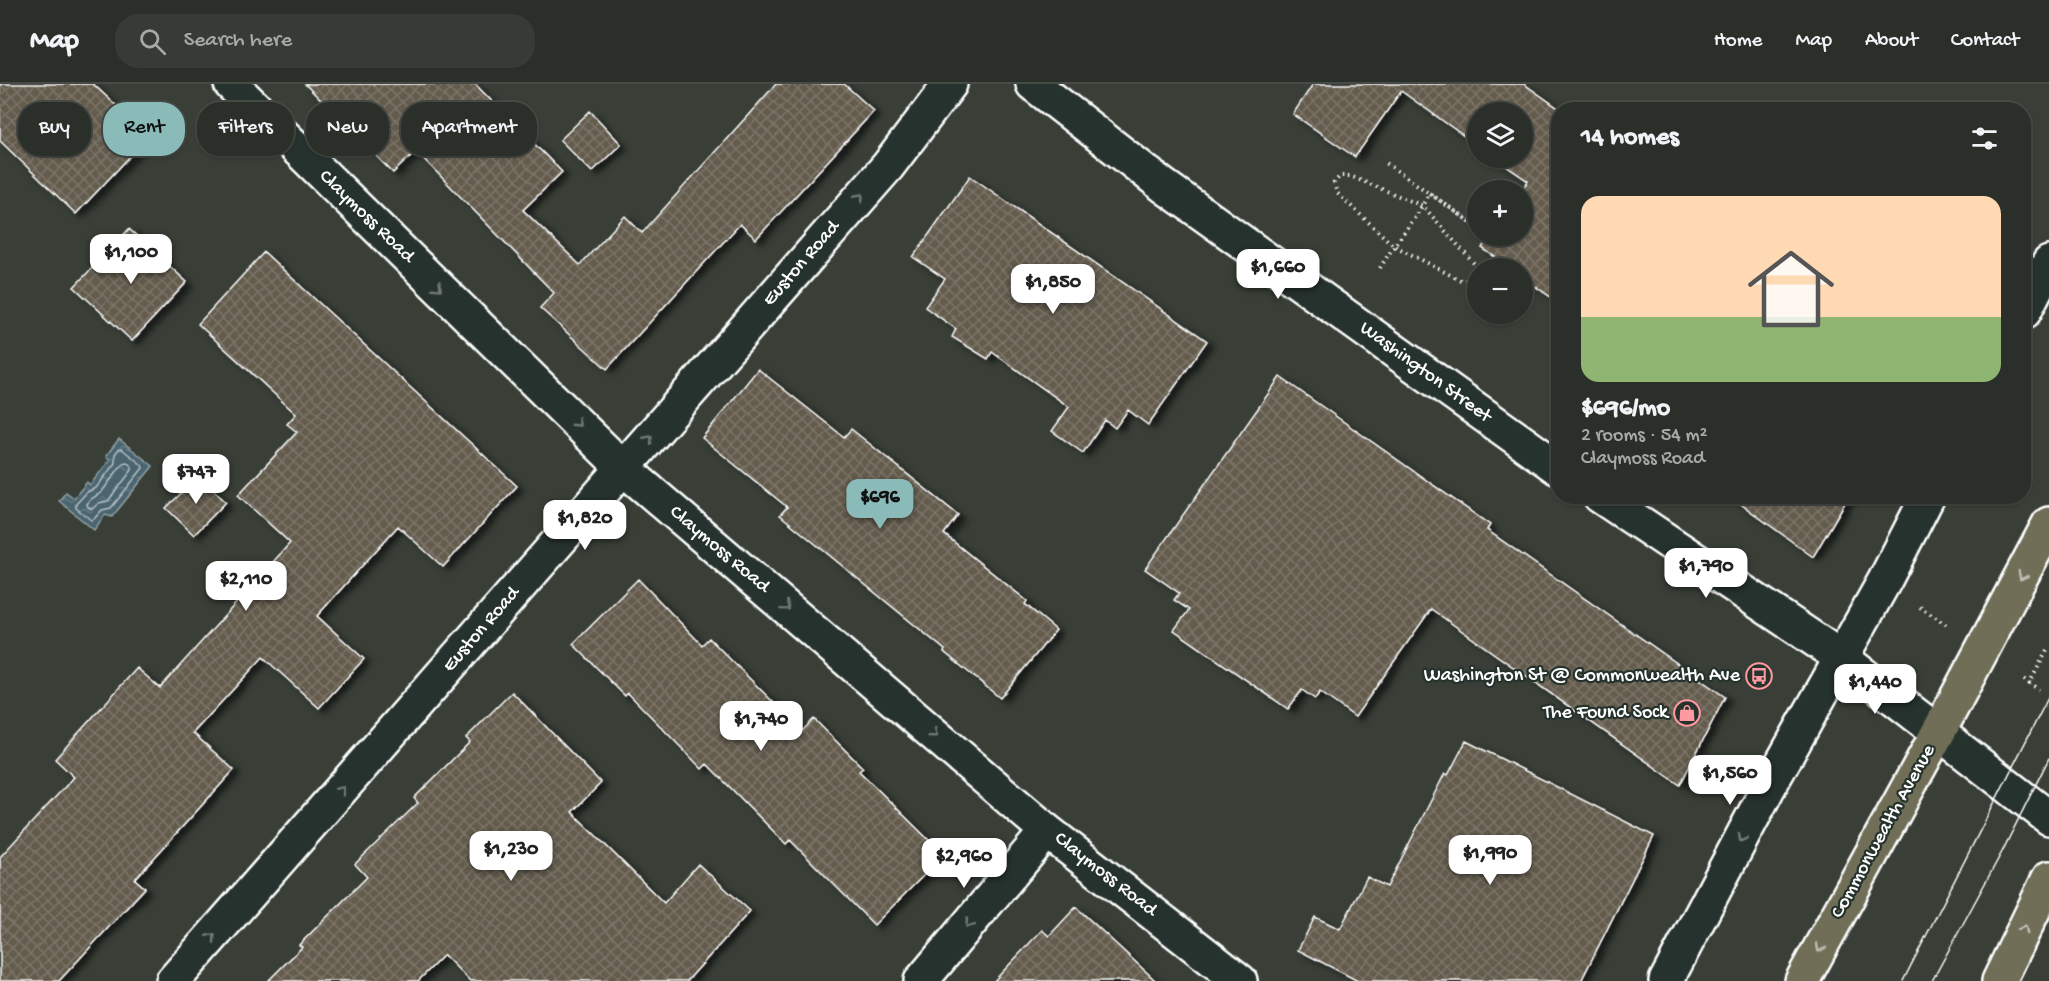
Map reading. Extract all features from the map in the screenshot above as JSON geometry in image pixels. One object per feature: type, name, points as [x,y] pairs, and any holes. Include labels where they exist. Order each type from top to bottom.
[{"type":"main road","name":"Commonwealth Avenue","points":[[1802,981],[2049,524]]},
{"type":"main road","points":[[1999,981],[2049,878]]},
{"type":"street","name":"Claymoss Road","points":[[231,84],[623,468],[1047,831],[1240,981]]},
{"type":"street","name":"Euston Road","points":[[173,981],[888,166],[950,84]]},
{"type":"street","name":"Washington Street","points":[[1033,84],[1164,186],[1551,463]]},
{"type":"street","points":[[2031,298],[2049,263]]},
{"type":"street","points":[[1612,504],[1842,658],[2049,818]]},
{"type":"street","points":[[1666,981],[1767,790],[1842,658],[1924,504]]},
{"type":"street","points":[[921,981],[1047,831]]},
{"type":"path","points":[[1386,163],[1467,219]]},
{"type":"path","points":[[1467,280],[1462,281],[1393,245],[1337,193],[1334,183],[1340,176],[1350,176],[1423,206],[1469,258]]},
{"type":"path","points":[[1380,268],[1393,245],[1423,206],[1429,193]]},
{"type":"path","points":[[1916,605],[1954,630]]},
{"type":"path","points":[[2029,684],[2049,647]]},
{"type":"path","points":[[2024,679],[2039,690]]},
{"type":"water","points":[[119,439],[153,466],[112,517],[105,515],[94,530],[59,501],[66,492],[74,498],[87,482],[90,485],[110,460],[106,456]]},
{"type":"building","points":[[0,84],[93,84],[112,102],[103,102],[103,156],[130,156],[76,214],[0,141]]},
{"type":"building","points":[[305,84],[475,84],[493,102],[401,102],[401,156],[411,156],[393,173],[376,156],[389,156],[389,102],[323,102]]},
{"type":"building","points":[[776,84],[844,84],[874,111],[756,239],[740,224],[607,369],[540,308],[554,293],[421,156],[537,156],[537,147],[562,172],[523,210],[580,265],[625,216],[642,233]]},
{"type":"building","points":[[1313,84],[1524,84],[1551,103],[1551,297],[1533,285],[1533,258],[1496,258],[1482,248],[1483,246],[1533,246],[1533,180],[1527,180],[1509,168],[1533,168],[1533,102],[1467,102],[1467,138],[1401,91],[1355,157],[1293,114]]},
{"type":"building","points":[[590,111],[621,144],[592,172],[560,140]]},
{"type":"building","points":[[970,176],[1207,341],[1148,425],[1128,410],[1115,428],[1105,420],[1083,453],[1052,431],[1069,407],[992,352],[988,359],[952,337],[956,329],[925,307],[945,279],[913,257]]},
{"type":"building","points":[[129,229],[187,282],[132,341],[74,287]]},
{"type":"building","points":[[264,252],[517,486],[443,567],[398,526],[317,616],[364,659],[319,708],[263,657],[193,733],[234,770],[135,879],[145,888],[59,981],[0,981],[0,857],[74,777],[55,759],[137,668],[160,688],[290,543],[238,495],[297,432],[287,424],[296,414],[198,324]]},
{"type":"building","points":[[758,369],[844,437],[851,429],[958,515],[944,534],[1027,601],[1025,604],[1056,630],[1000,698],[780,515],[787,507],[702,438]]},
{"type":"building","points":[[1280,377],[1490,525],[1487,530],[1725,697],[1680,785],[1431,609],[1355,717],[1320,692],[1315,699],[1302,690],[1288,709],[1174,630],[1189,610],[1174,600],[1179,593],[1145,569]]},
{"type":"building","points":[[199,476],[226,502],[194,535],[166,508]]},
{"type":"building","points":[[1741,504],[1844,504],[1813,557]]},
{"type":"building","points":[[638,579],[702,645],[709,638],[802,731],[814,719],[863,768],[859,771],[944,855],[874,925],[790,840],[786,844],[707,764],[702,769],[628,693],[625,696],[573,644]]},
{"type":"building","points":[[512,692],[601,783],[572,812],[664,903],[698,864],[750,911],[687,981],[470,981],[444,955],[418,981],[268,981],[302,947],[299,945],[367,877],[355,864],[418,803],[414,798],[470,742],[466,738]]},
{"type":"building","points":[[1466,741],[1654,836],[1581,981],[1358,981],[1298,950],[1315,917],[1340,929],[1367,877],[1387,887],[1445,773],[1448,775]]},
{"type":"building","points":[[1076,907],[1156,981],[994,981],[1042,930],[1049,936]]},
{"type":"tram line","points":[[1903,981],[2049,696]]},
{"type":"tram line","points":[[1932,981],[2002,852],[2049,758]]},
{"type":"place","name":"Washington St @ Commonwealth Ave","points":[[1759,676]]},
{"type":"place","name":"The Found Sock","points":[[1687,713]]}]
